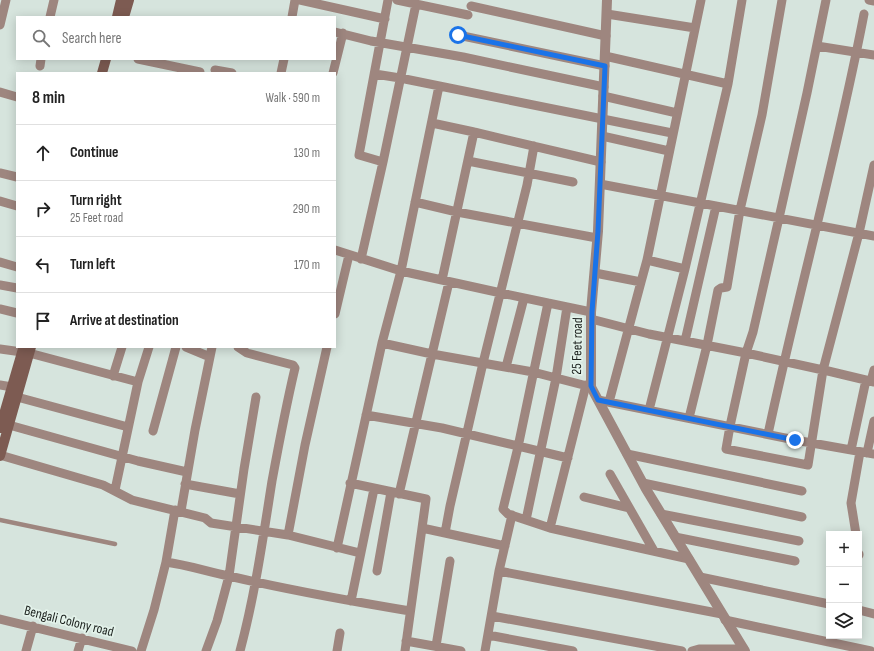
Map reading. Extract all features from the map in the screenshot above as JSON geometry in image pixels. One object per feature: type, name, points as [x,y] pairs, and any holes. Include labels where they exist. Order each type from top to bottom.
[{"type":"main road","points":[[117,16],[121,0]]},
{"type":"main road","points":[[124,16],[129,0]]},
{"type":"main road","points":[[102,72],[106,60]]},
{"type":"main road","points":[[109,72],[113,60]]},
{"type":"main road","points":[[0,456],[3,423],[12,387],[27,350]]},
{"type":"main road","points":[[3,423],[17,397],[27,350]]},
{"type":"street","points":[[0,25],[6,0]]},
{"type":"street","points":[[50,16],[54,0]]},
{"type":"street","points":[[292,16],[295,0]]},
{"type":"street","points":[[300,0],[385,19]]},
{"type":"street","points":[[383,162],[359,155],[388,0]]},
{"type":"street","points":[[397,0],[470,11],[606,36]]},
{"type":"street","name":"25 Feet road","points":[[607,0],[600,184],[588,386],[598,400],[643,483],[744,650]]},
{"type":"street","points":[[609,402],[647,260],[672,133],[701,0]]},
{"type":"street","points":[[649,410],[701,203],[728,84],[742,0]]},
{"type":"street","points":[[689,418],[707,345],[718,290],[727,287],[740,210],[762,115],[782,0]]},
{"type":"street","points":[[826,0],[779,218],[746,353],[726,449],[808,465],[823,370],[859,233],[874,165]]},
{"type":"street","points":[[869,0],[874,1]]},
{"type":"street","points":[[361,258],[416,4]]},
{"type":"street","points":[[607,14],[695,28]]},
{"type":"street","points":[[768,434],[784,361],[818,225],[857,52],[864,14]]},
{"type":"street","points":[[336,52],[339,32],[380,43],[463,57],[604,92],[677,113]]},
{"type":"street","points":[[458,35],[685,74],[728,84]]},
{"type":"street","points":[[817,46],[874,55]]},
{"type":"street","points":[[143,60],[200,72]]},
{"type":"street","points":[[281,72],[284,60]]},
{"type":"street","points":[[333,72],[335,60]]},
{"type":"street","points":[[216,70],[227,72]]},
{"type":"street","points":[[375,74],[672,133]]},
{"type":"street","points":[[337,548],[350,483],[400,270],[439,86]]},
{"type":"street","points":[[0,92],[16,97]]},
{"type":"street","points":[[432,123],[601,162]]},
{"type":"street","points":[[377,571],[395,493],[415,423],[432,354],[457,212],[474,132]]},
{"type":"street","points":[[602,136],[669,151]]},
{"type":"street","points":[[445,532],[483,363],[528,186],[534,146]]},
{"type":"street","points":[[468,161],[573,182]]},
{"type":"street","points":[[0,173],[16,177]]},
{"type":"street","points":[[600,184],[874,236]]},
{"type":"street","points":[[0,201],[16,206]]},
{"type":"street","points":[[415,202],[457,212],[597,238]]},
{"type":"street","points":[[685,341],[716,206]]},
{"type":"street","points":[[336,250],[400,270],[567,307],[628,328],[870,381]]},
{"type":"street","points":[[336,310],[349,255]]},
{"type":"street","points":[[647,260],[685,269]]},
{"type":"street","points":[[0,262],[16,267]]},
{"type":"street","points":[[595,273],[640,282]]},
{"type":"street","points":[[0,285],[16,288]]},
{"type":"street","points":[[506,367],[524,298]]},
{"type":"street","points":[[548,303],[518,447],[503,506],[504,512],[550,528],[689,559]]},
{"type":"street","points":[[526,520],[556,378],[567,307]]},
{"type":"street","points":[[0,309],[16,313]]},
{"type":"street","points":[[382,343],[432,354],[533,372],[588,386],[550,528]]},
{"type":"street","points":[[113,376],[122,348]]},
{"type":"street","points":[[115,490],[138,382],[149,348]]},
{"type":"street","points":[[153,430],[176,348]]},
{"type":"street","points":[[188,348],[210,357]]},
{"type":"street","points":[[141,651],[154,610],[188,472],[194,430],[212,348]]},
{"type":"street","points":[[240,348],[247,353],[294,366],[265,531],[240,651]]},
{"type":"street","points":[[288,535],[305,445],[327,348]]},
{"type":"street","points":[[0,349],[27,350],[138,382]]},
{"type":"street","points":[[863,452],[870,381],[874,370]]},
{"type":"street","points":[[0,385],[12,387]]},
{"type":"street","points":[[17,397],[128,427]]},
{"type":"street","points":[[206,651],[217,621],[229,576],[237,528],[240,494],[256,397]]},
{"type":"street","points":[[598,400],[863,452]]},
{"type":"street","points":[[366,415],[415,423],[568,458]]},
{"type":"street","points":[[856,531],[851,503],[863,452],[874,421]]},
{"type":"street","points":[[3,423],[138,461],[188,472]]},
{"type":"street","points":[[627,454],[802,490]]},
{"type":"street","points":[[0,456],[103,485],[132,500],[205,518],[211,523],[288,535],[360,553]]},
{"type":"street","points":[[610,474],[654,552]]},
{"type":"street","points":[[350,483],[426,499],[405,651]]},
{"type":"street","points":[[643,483],[802,517]]},
{"type":"street","points":[[185,484],[240,494]]},
{"type":"street","points":[[351,601],[374,489]]},
{"type":"street","points":[[584,497],[629,508]]},
{"type":"street","points":[[662,514],[799,541]]},
{"type":"street","points":[[485,651],[499,570],[512,515]]},
{"type":"street","points":[[422,528],[505,546]]},
{"type":"street","points":[[675,537],[795,561]]},
{"type":"street","points":[[436,646],[450,561]]},
{"type":"street","points":[[166,562],[351,601],[410,611]]},
{"type":"street","points":[[499,570],[724,617],[871,651]]},
{"type":"street","points":[[700,577],[826,603]]},
{"type":"street","points":[[862,611],[874,614]]},
{"type":"street","points":[[492,616],[682,651]]},
{"type":"street","name":"Bengali Colony road","points":[[0,619],[132,651]]},
{"type":"street","points":[[26,651],[33,626]]},
{"type":"street","points":[[337,651],[340,633]]},
{"type":"street","points":[[488,635],[572,651]]},
{"type":"street","points":[[78,651],[82,638]]},
{"type":"street","points":[[406,641],[461,651]]},
{"type":"street","points":[[692,651],[699,649],[744,650]]},
{"type":"lane","points":[[0,520],[115,544]]},
{"type":"route","points":[[458,35],[605,66],[598,231],[592,312],[591,386],[598,400],[795,440]]}]
